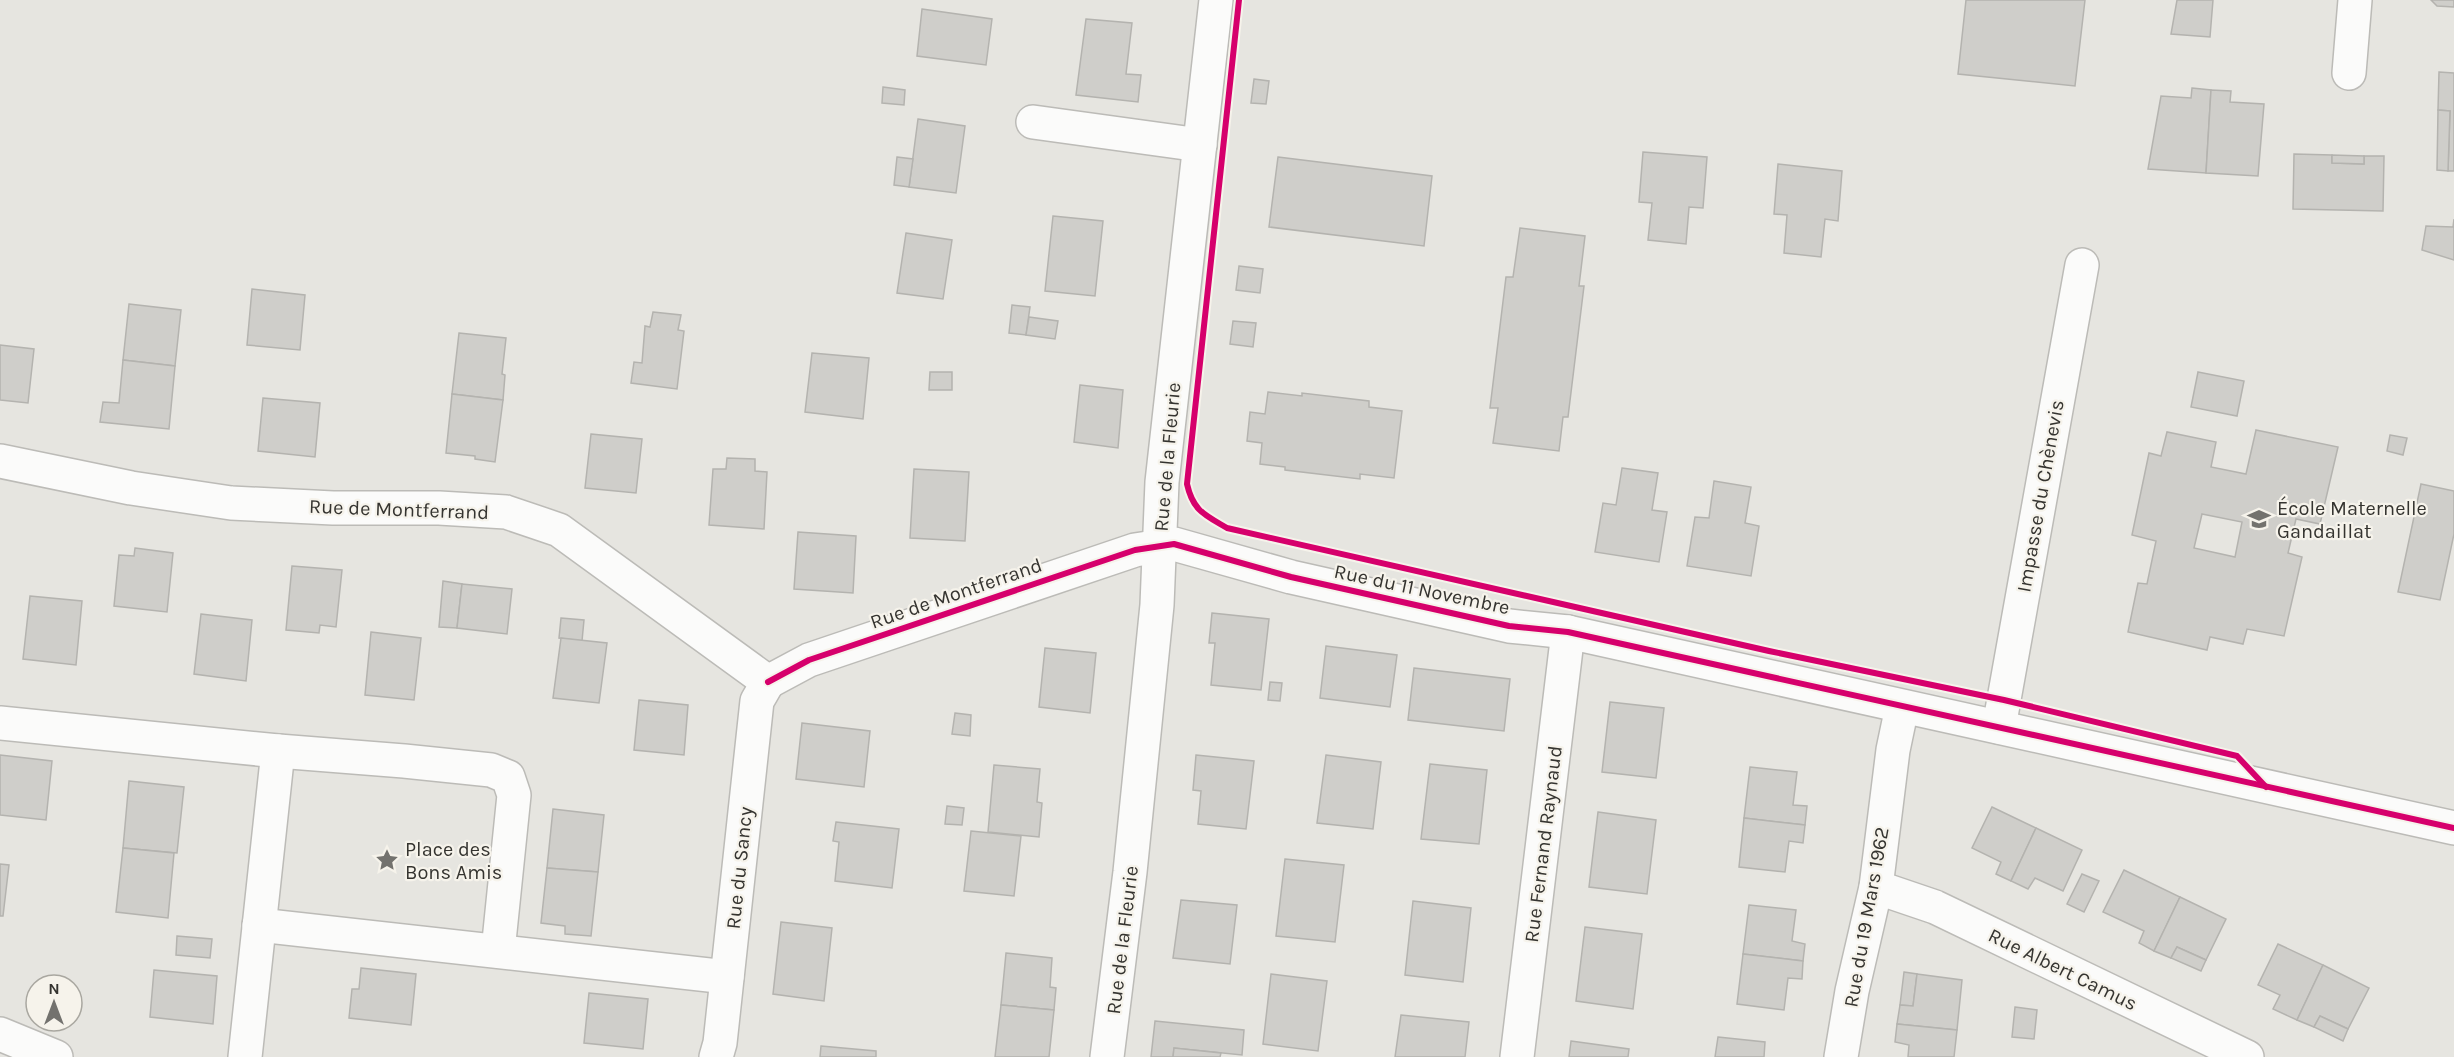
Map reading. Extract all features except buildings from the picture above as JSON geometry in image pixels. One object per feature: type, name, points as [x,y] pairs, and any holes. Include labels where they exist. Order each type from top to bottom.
[{"type":"street","name":"Rue de la Fleurie","points":[[1107,1057],[1133,849],[1157,605],[1158,546],[1164,470],[1216,0]]},
{"type":"street","points":[[2349,73],[2355,0]]},
{"type":"street","points":[[1033,122],[1200,145]]},
{"type":"street","name":"Impasse du Chènevis","points":[[1999,727],[2082,265]]},
{"type":"street","name":"Rue de Montferrand","points":[[0,461],[130,488],[231,503],[507,512],[559,530],[768,682],[809,660],[1135,550],[1158,546]]},
{"type":"street","name":"Rue du 11 Novembre","points":[[1158,546],[1174,544],[1291,577],[1509,626],[1568,632],[2454,828]]},
{"type":"street","name":"Rue Fernand Raynaud","points":[[1517,1057],[1568,632]]},
{"type":"street","name":"Rue du Sancy","points":[[716,1057],[720,1043],[728,977],[757,701],[768,682]]},
{"type":"street","name":"Rue du 19 Mars 1962","points":[[1841,1057],[1852,991],[1876,887],[1893,750],[1902,706]]},
{"type":"street","points":[[0,723],[490,770],[508,777],[514,795],[498,951]]},
{"type":"street","points":[[246,1057],[278,751]]},
{"type":"street","name":"Rue Albert Camus","points":[[1876,887],[1935,907],[2247,1057]]},
{"type":"street","points":[[259,926],[728,977]]},
{"type":"street","points":[[0,1034],[56,1057]]},
{"type":"cycle path","points":[[1239,0],[1187,484],[1196,506],[1206,515],[1227,528],[1769,651],[2004,700],[2237,756],[2266,787]]},
{"type":"cycle path","points":[[768,682],[809,660],[1135,550],[1174,544],[1291,577],[1509,626],[1568,632],[2454,828]]},
{"type":"place","name":"École Maternelle Gandaillat","points":[[2259,519]]},
{"type":"place","name":"Place des Bons Amis","points":[[387,860]]}]
